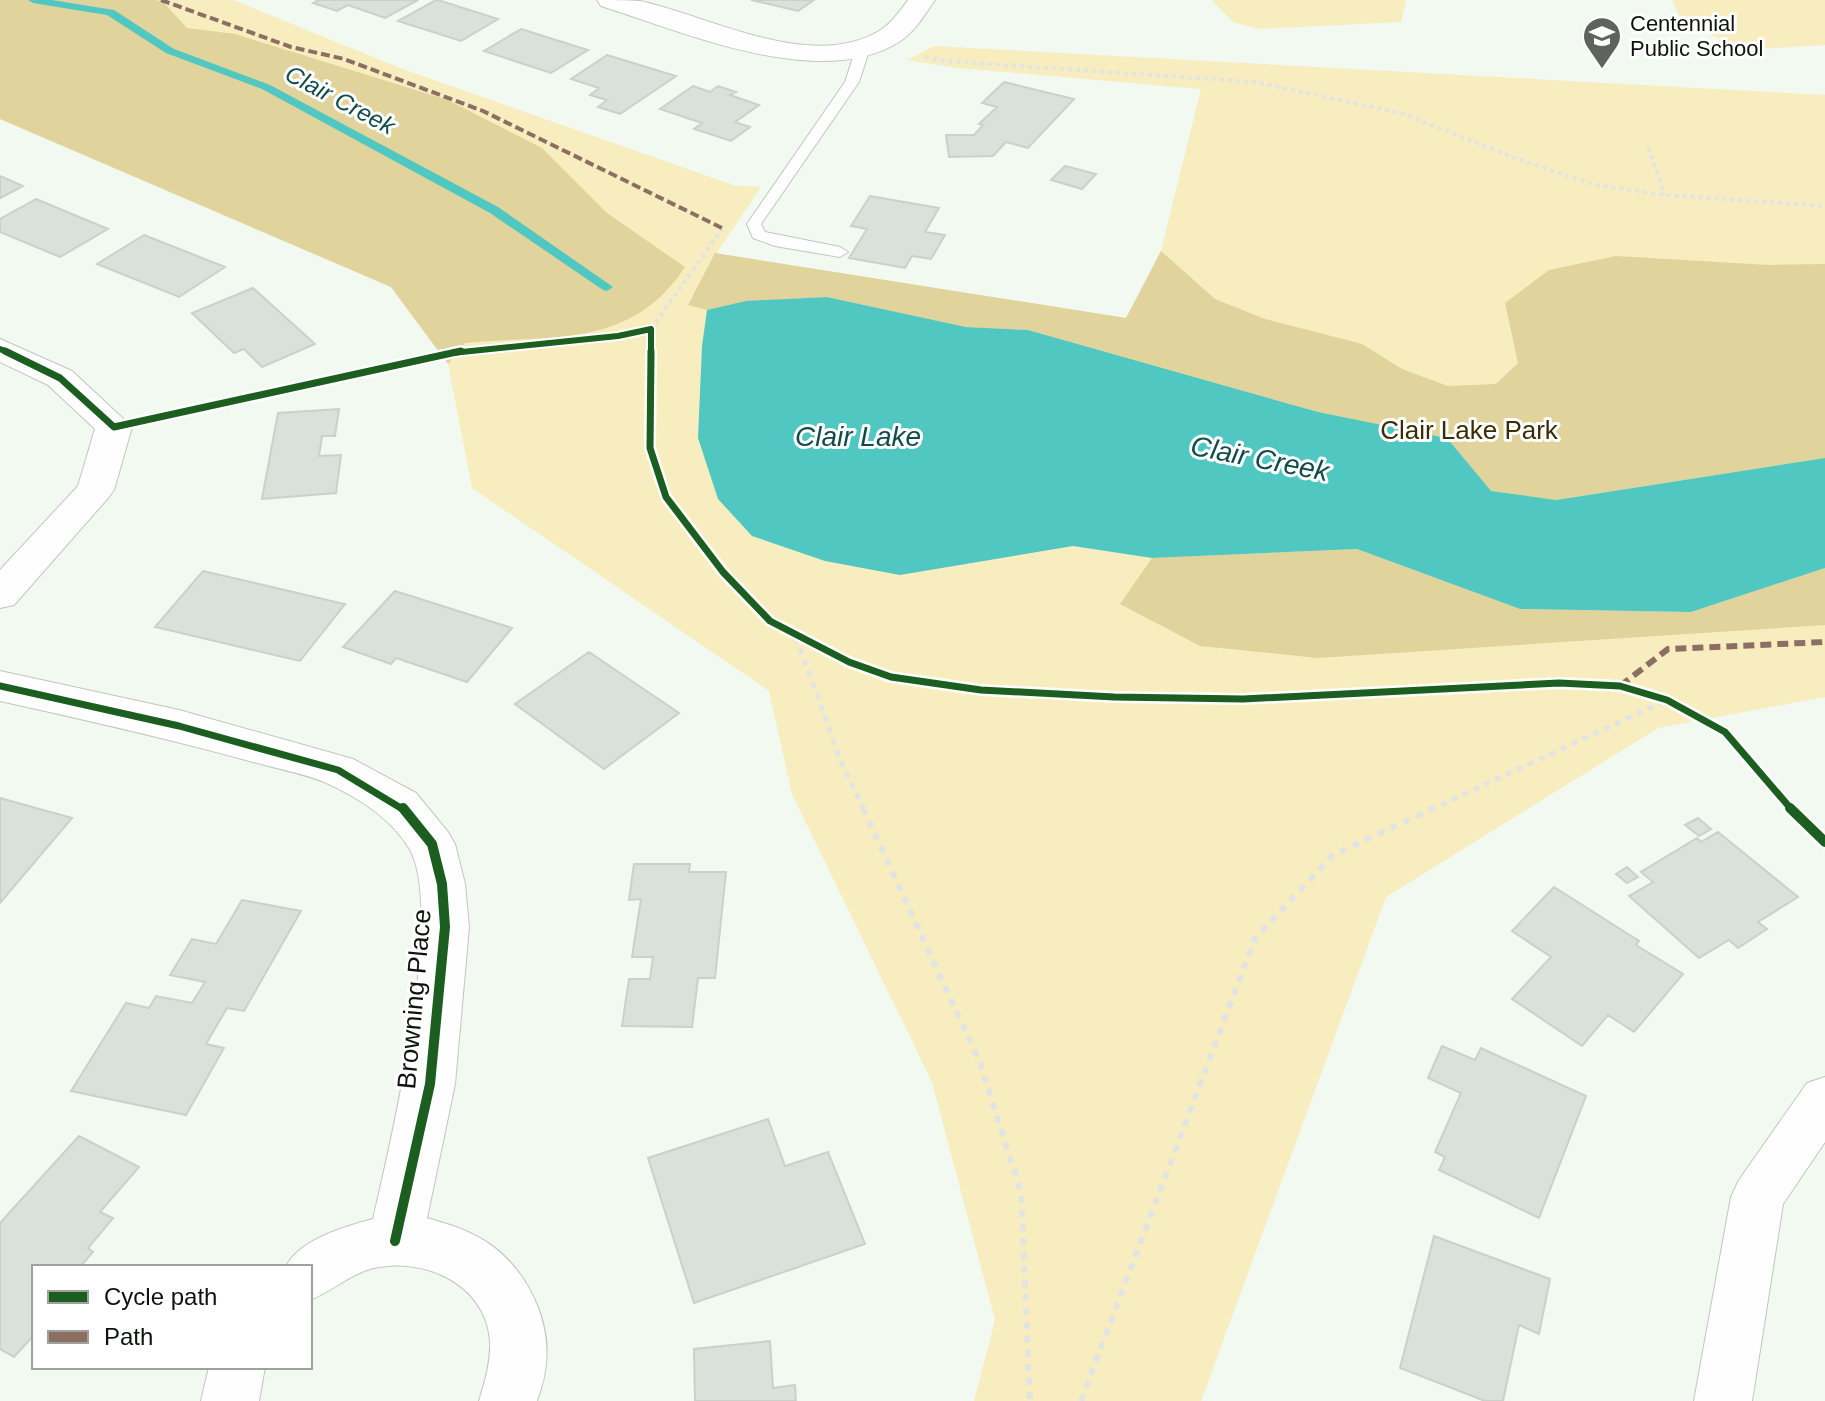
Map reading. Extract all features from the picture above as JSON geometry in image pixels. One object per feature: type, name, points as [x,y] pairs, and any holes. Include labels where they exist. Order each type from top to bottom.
[{"type":"street","points":[[610,0],[791,52],[828,53],[875,43],[905,23],[922,0]]},
{"type":"street","points":[[0,349],[60,378],[114,427],[95,490],[0,595]]},
{"type":"street","name":"Browning Place","points":[[0,686],[179,726],[338,770],[400,805],[432,844],[442,884],[445,927],[430,1084],[395,1241]]},
{"type":"street","points":[[1723,1401],[1758,1197],[1825,1099]]},
{"type":"street","points":[[312,1273],[348,1250],[395,1241],[448,1248],[485,1269],[500,1286],[518,1326],[516,1383],[508,1401]]},
{"type":"street","points":[[230,1401],[237,1369]]},
{"type":"lane","points":[[840,252],[775,241],[758,235],[754,224],[852,82],[875,43]]},
{"type":"path","points":[[923,57],[1256,82],[1404,114],[1512,157],[1595,185],[1665,195],[1825,206]]},
{"type":"path","points":[[1648,148],[1665,195]]},
{"type":"path","points":[[796,637],[840,759],[980,1063],[1021,1192],[1030,1401]]},
{"type":"path","points":[[1081,1401],[1255,938],[1333,855],[1667,700]]},
{"type":"green space","name":"Clair Lake Park","points":[[0,0],[233,0],[400,68],[736,186],[761,187],[716,254],[1126,318],[1161,251],[1201,89],[957,68],[907,60],[934,46],[1825,95],[1825,697],[1658,728],[1386,897],[1201,1401],[974,1401],[995,1320],[932,1082],[792,794],[769,691],[472,488],[448,364],[391,287],[0,119]]},
{"type":"green space","points":[[0,0],[156,0],[163,2],[187,28],[235,34],[448,100],[542,148],[607,213],[685,267],[663,294],[640,313],[614,325],[559,337],[465,343],[448,364],[391,287],[0,119]]},
{"type":"green space","points":[[1212,0],[1406,0],[1401,22],[1259,29],[1233,22]]},
{"type":"green space","points":[[1672,0],[1825,0],[1825,45],[1742,50],[1681,20]]},
{"type":"green space","points":[[1161,251],[1215,299],[1265,319],[1362,344],[1402,369],[1448,386],[1496,384],[1518,363],[1505,303],[1549,270],[1616,256],[1769,265],[1825,264],[1825,458],[1556,500],[1490,491],[1447,438],[1318,412],[1028,330],[966,327],[827,297],[746,302],[707,310],[688,305],[715,253],[1126,318]]},
{"type":"green space","points":[[1357,549],[1520,609],[1691,612],[1825,568],[1825,625],[1318,658],[1200,646],[1120,604],[1152,558]]},
{"type":"water","name":"Clair Lake","points":[[827,297],[966,327],[1028,330],[1318,412],[1447,438],[1491,491],[1556,500],[1825,458],[1825,568],[1691,612],[1520,609],[1357,549],[1152,558],[1073,546],[900,575],[825,561],[752,536],[718,499],[698,438],[702,346],[707,310],[746,301]]},
{"type":"building","points":[[319,0],[418,0],[385,18],[348,5],[337,11],[313,3]]},
{"type":"building","points":[[436,0],[498,19],[461,41],[398,21]]},
{"type":"building","points":[[751,0],[814,0],[798,11]]},
{"type":"building","points":[[521,29],[588,50],[551,73],[484,51]]},
{"type":"building","points":[[607,55],[676,76],[620,114],[598,107],[607,100],[590,95],[599,88],[571,79]]},
{"type":"building","points":[[1004,82],[1074,99],[1028,148],[1006,142],[993,156],[949,157],[946,135],[974,135],[983,125],[979,124],[997,107],[982,103]]},
{"type":"building","points":[[693,86],[710,92],[718,86],[736,92],[730,95],[759,105],[735,122],[750,127],[731,141],[694,129],[702,123],[660,109]]},
{"type":"building","points":[[1065,166],[1096,174],[1082,189],[1051,180]]},
{"type":"building","points":[[0,176],[23,186],[0,198]]},
{"type":"building","points":[[870,196],[939,208],[925,232],[945,235],[931,259],[912,256],[905,268],[849,258],[867,229],[851,226]]},
{"type":"building","points":[[36,199],[108,229],[60,257],[0,232],[0,219]]},
{"type":"building","points":[[144,235],[225,267],[179,297],[97,264]]},
{"type":"building","points":[[253,288],[315,344],[262,367],[244,349],[234,353],[192,313]]},
{"type":"building","points":[[339,409],[335,436],[322,436],[319,456],[341,455],[336,493],[262,499],[278,413]]},
{"type":"building","points":[[203,571],[345,604],[300,661],[155,627]]},
{"type":"building","points":[[395,591],[512,628],[467,682],[396,658],[391,664],[343,647]]},
{"type":"building","points":[[589,652],[679,713],[604,769],[515,704]]},
{"type":"building","points":[[0,798],[72,818],[0,903]]},
{"type":"building","points":[[1698,818],[1711,829],[1699,836],[1685,825]]},
{"type":"building","points":[[1718,832],[1798,897],[1758,922],[1767,929],[1738,948],[1729,940],[1699,958],[1629,896],[1653,882],[1641,872],[1697,838],[1701,842]]},
{"type":"building","points":[[634,864],[690,864],[689,872],[726,872],[715,978],[698,978],[692,1027],[622,1026],[629,979],[650,979],[653,957],[632,957],[641,899],[629,900]]},
{"type":"building","points":[[1627,867],[1638,877],[1627,883],[1616,874]]},
{"type":"building","points":[[1554,887],[1639,941],[1636,945],[1683,974],[1634,1032],[1608,1015],[1582,1046],[1512,999],[1551,957],[1512,931]]},
{"type":"building","points":[[242,900],[301,911],[244,1011],[227,1008],[206,1044],[224,1048],[186,1115],[71,1091],[126,1003],[149,1008],[156,996],[192,1003],[205,982],[170,975],[192,939],[216,944]]},
{"type":"building","points":[[1442,1046],[1475,1060],[1481,1048],[1586,1096],[1539,1218],[1439,1170],[1445,1157],[1435,1152],[1461,1093],[1428,1078]]},
{"type":"building","points":[[768,1119],[785,1166],[828,1152],[865,1244],[694,1303],[648,1158]]},
{"type":"building","points":[[79,1136],[139,1167],[100,1212],[113,1218],[88,1248],[93,1252],[82,1265],[32,1265],[32,1337],[14,1357],[0,1349],[0,1223]]},
{"type":"building","points":[[1434,1236],[1550,1279],[1539,1334],[1519,1325],[1503,1401],[1485,1401],[1400,1368]]},
{"type":"building","points":[[770,1341],[773,1388],[795,1385],[796,1401],[695,1401],[694,1349]]},
{"type":"waterway","name":"Clair Creek","points":[[33,0],[110,12],[170,51],[266,87],[494,210],[607,287]]},
{"type":"marked path","points":[[161,0],[291,47],[344,59],[483,111],[722,228]]},
{"type":"marked path","points":[[1620,686],[1668,649],[1825,642]]},
{"type":"cycle path","points":[[0,349],[60,378],[114,427],[468,350],[618,336],[651,329],[650,448],[666,497],[723,572],[770,621],[849,662],[891,677],[981,690],[1114,697],[1243,699],[1559,683],[1620,686],[1667,700],[1725,732],[1779,798],[1825,842]]},
{"type":"cycle path","points":[[0,686],[179,726],[338,770],[400,805],[432,844],[442,884],[445,927],[430,1084],[395,1241]]},
{"type":"place","name":"Centennial Public School","points":[[1602,70]]}]
